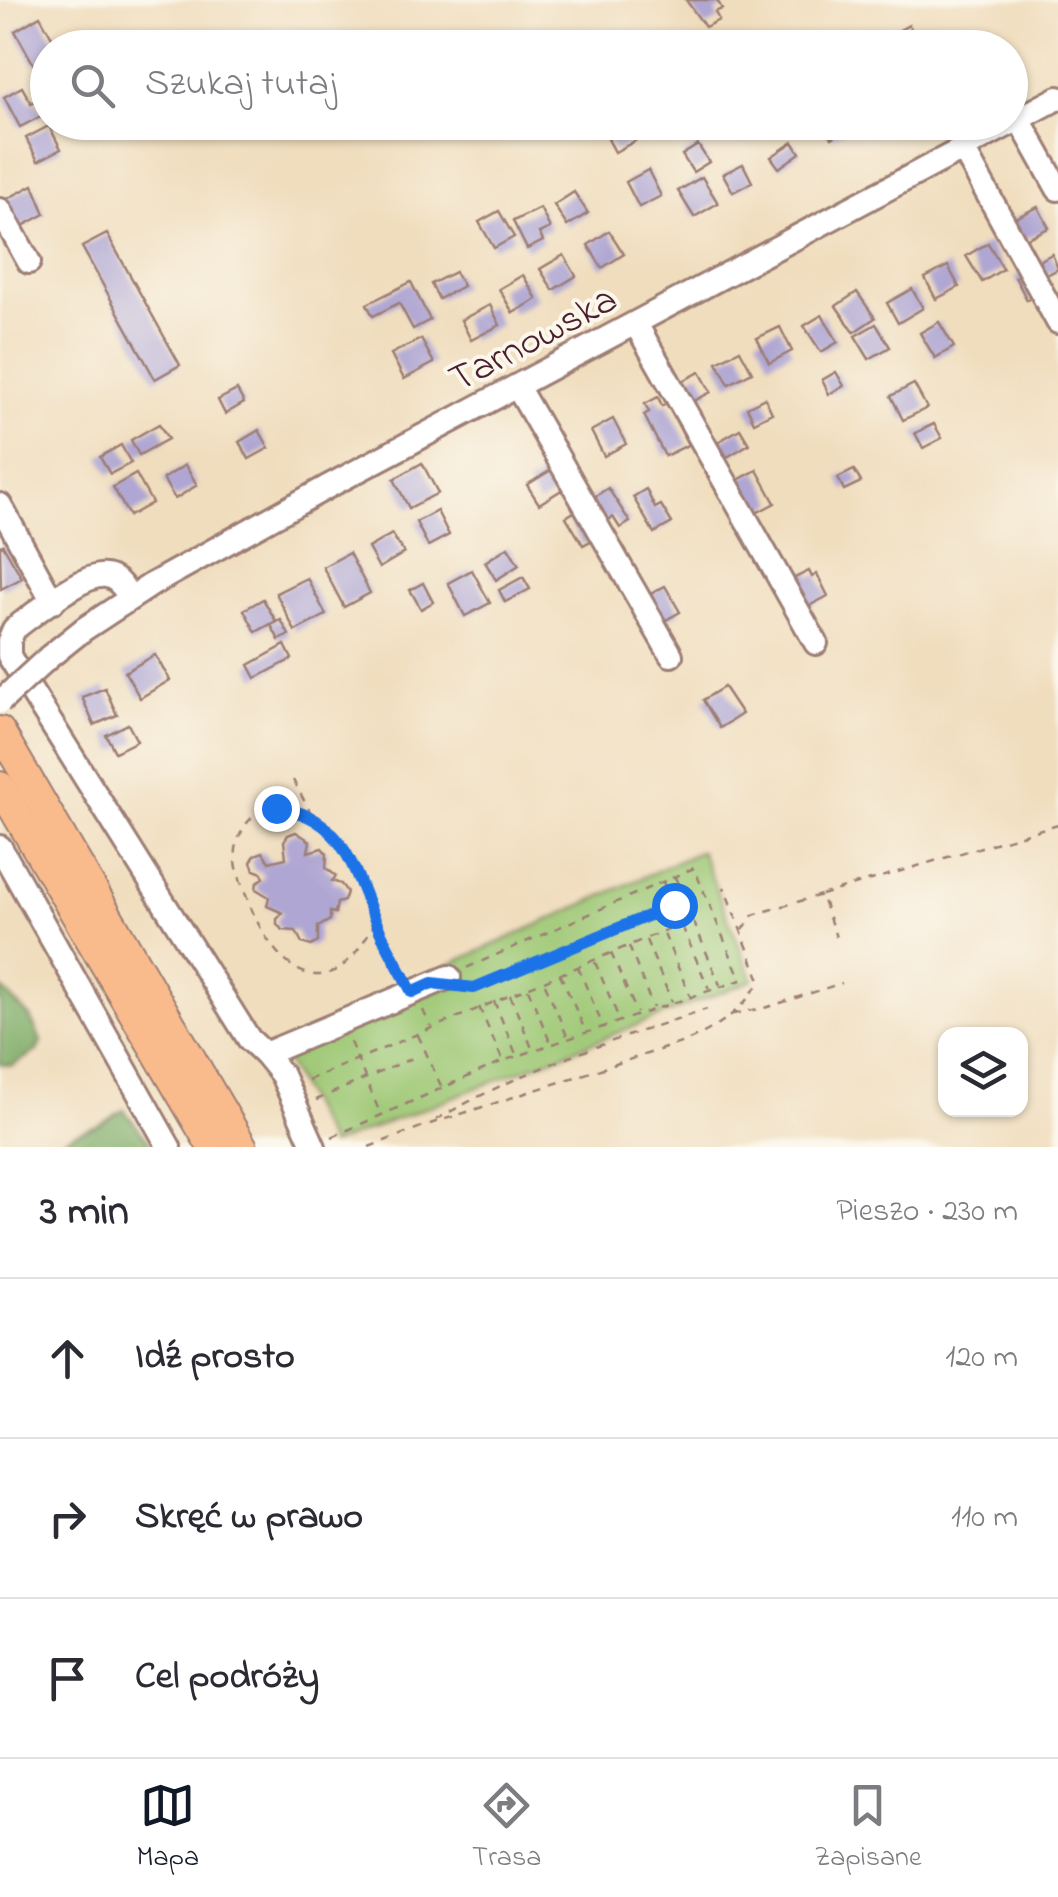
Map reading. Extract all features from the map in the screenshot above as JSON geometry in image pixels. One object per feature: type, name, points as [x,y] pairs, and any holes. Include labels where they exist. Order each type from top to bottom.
[{"type":"main road","points":[[0,731],[243,1147]]},
{"type":"main road","points":[[0,786],[212,1147]]},
{"type":"street","name":"Tarnowska","points":[[1028,114],[1058,98]]},
{"type":"street","points":[[1028,135],[1058,189]]},
{"type":"street","name":"Tarnowska","points":[[0,702],[50,657],[131,597],[329,486],[980,140]]},
{"type":"street","points":[[963,149],[1058,322]]},
{"type":"street","points":[[0,210],[29,262]]},
{"type":"street","points":[[636,324],[816,642]]},
{"type":"street","points":[[518,388],[671,655]]},
{"type":"street","points":[[0,506],[53,602]]},
{"type":"street","points":[[131,597],[108,576],[92,576],[14,629],[9,656],[169,908],[238,1026],[282,1075],[314,1147]]},
{"type":"street","points":[[0,848],[169,1147]]},
{"type":"street","points":[[265,1054],[434,986]]},
{"type":"path","points":[[293,780],[313,816],[350,859],[374,920],[434,986],[474,988],[684,901]]},
{"type":"path","points":[[313,816],[276,808],[254,815],[244,828],[237,844],[236,861],[254,914],[282,959],[309,976],[323,976],[347,961],[363,945],[374,920]]},
{"type":"path","points":[[742,931],[753,915],[1058,824]]},
{"type":"path","points":[[335,1134],[517,1055],[741,980],[694,868],[434,986]]},
{"type":"path","points":[[674,876],[721,987]]},
{"type":"path","points":[[663,882],[710,991]]},
{"type":"path","points":[[370,1147],[717,1028],[760,980],[724,887]]},
{"type":"path","points":[[821,896],[836,937]]},
{"type":"path","points":[[308,1080],[692,919]]},
{"type":"path","points":[[663,931],[691,997]]},
{"type":"path","points":[[646,939],[672,1003]]},
{"type":"path","points":[[629,946],[654,1009]]},
{"type":"path","points":[[611,953],[637,1014]]},
{"type":"path","points":[[594,960],[620,1020]]},
{"type":"path","points":[[577,967],[602,1026]]},
{"type":"path","points":[[560,974],[585,1032]]},
{"type":"path","points":[[544,981],[568,1038]]},
{"type":"path","points":[[733,1014],[842,983]]},
{"type":"path","points":[[431,1027],[434,986]]},
{"type":"path","points":[[527,988],[550,1043]]},
{"type":"path","points":[[510,995],[533,1049]]},
{"type":"path","points":[[494,1001],[517,1055]]},
{"type":"path","points":[[479,1008],[503,1061]]},
{"type":"path","points":[[430,1124],[469,1100],[537,1070],[707,1009]]},
{"type":"path","points":[[417,1033],[442,1087]]},
{"type":"path","points":[[348,1037],[381,1114]]},
{"type":"path","points":[[316,1100],[415,1057]]},
{"type":"green space","points":[[701,851],[753,980],[330,1145],[282,1054],[445,986],[458,987],[449,965]]},
{"type":"green space","points":[[0,987],[30,1017],[41,1041],[37,1051],[12,1066],[0,1064]]},
{"type":"green space","points":[[124,1110],[151,1144],[147,1147],[57,1147],[69,1136],[98,1126]]},
{"type":"building","points":[[686,0],[717,0],[722,9],[715,12],[719,20],[705,27]]},
{"type":"building","points":[[40,16],[48,30],[30,30],[30,58],[15,31]]},
{"type":"building","points":[[22,87],[30,101],[30,122],[20,127],[4,97]]},
{"type":"building","points":[[26,138],[56,140],[61,149],[38,161]]},
{"type":"building","points":[[609,140],[634,140],[635,141],[615,152]]},
{"type":"building","points":[[793,142],[800,153],[779,168],[771,157]]},
{"type":"building","points":[[698,145],[709,162],[693,172],[682,155]]},
{"type":"building","points":[[743,164],[752,182],[733,192],[723,174]]},
{"type":"building","points":[[648,170],[661,196],[639,207],[626,182]]},
{"type":"building","points":[[702,177],[718,203],[694,217],[678,191]]},
{"type":"building","points":[[33,185],[45,214],[19,228],[5,200]]},
{"type":"building","points":[[574,192],[588,213],[567,226],[554,205]]},
{"type":"building","points":[[1038,207],[1049,228],[1021,241],[1011,220]]},
{"type":"building","points":[[540,208],[550,228],[539,233],[543,241],[527,249],[513,221]]},
{"type":"building","points":[[499,211],[514,237],[494,248],[479,222]]},
{"type":"building","points":[[609,231],[624,254],[602,268],[588,245]]},
{"type":"building","points":[[107,234],[180,365],[155,379],[82,247]]},
{"type":"building","points":[[988,243],[1003,269],[982,282],[966,256]]},
{"type":"building","points":[[1052,254],[1058,269],[1043,277],[1035,263]]},
{"type":"building","points":[[564,255],[576,276],[553,290],[540,269]]},
{"type":"building","points":[[948,266],[959,287],[936,299],[925,278]]},
{"type":"building","points":[[455,272],[463,286],[439,299],[431,284]]},
{"type":"building","points":[[1024,272],[1037,294],[1027,300],[1015,277]]},
{"type":"building","points":[[523,275],[537,299],[513,313],[499,289]]},
{"type":"building","points":[[411,282],[430,320],[413,329],[399,303],[373,316],[367,304]]},
{"type":"building","points":[[912,289],[923,308],[898,323],[887,303]]},
{"type":"building","points":[[857,292],[875,318],[854,332],[836,306]]},
{"type":"building","points":[[490,305],[500,325],[471,340],[461,320]]},
{"type":"building","points":[[822,315],[838,342],[821,352],[804,326]]},
{"type":"building","points":[[939,322],[954,347],[935,358],[920,333]]},
{"type":"building","points":[[876,324],[890,347],[869,359],[855,336]]},
{"type":"building","points":[[780,327],[792,351],[769,363],[757,338]]},
{"type":"building","points":[[421,339],[434,363],[404,379],[391,354]]},
{"type":"building","points":[[740,350],[752,372],[729,384],[717,362]]},
{"type":"building","points":[[700,372],[711,392],[688,404],[677,384]]},
{"type":"building","points":[[836,372],[844,386],[829,394],[822,380]]},
{"type":"building","points":[[914,384],[927,408],[903,420],[891,396]]},
{"type":"building","points":[[237,390],[244,403],[225,414],[218,400]]},
{"type":"building","points":[[658,397],[662,406],[667,403],[688,445],[665,456],[644,415],[649,412],[645,404]]},
{"type":"building","points":[[765,398],[772,413],[754,422],[747,407]]},
{"type":"building","points":[[613,419],[626,444],[604,456],[591,431]]},
{"type":"building","points":[[159,424],[168,439],[139,455],[131,440]]},
{"type":"building","points":[[934,424],[942,438],[923,448],[915,433]]},
{"type":"building","points":[[740,429],[749,444],[727,457],[718,442]]},
{"type":"building","points":[[259,430],[269,448],[249,459],[239,442]]},
{"type":"building","points":[[121,445],[131,463],[110,474],[100,457]]},
{"type":"building","points":[[422,463],[438,493],[409,508],[394,479]]},
{"type":"building","points":[[185,465],[197,485],[175,499],[163,479]]},
{"type":"building","points":[[551,470],[563,489],[539,504],[527,485]]},
{"type":"building","points":[[757,470],[775,503],[756,513],[738,480]]},
{"type":"building","points":[[854,470],[861,482],[844,490],[838,478]]},
{"type":"building","points":[[136,474],[152,503],[129,516],[113,487]]},
{"type":"building","points":[[608,488],[630,522],[620,528],[613,517],[603,524],[588,501]]},
{"type":"building","points":[[646,489],[655,508],[661,505],[672,523],[654,533],[633,497]]},
{"type":"building","points":[[579,509],[596,538],[583,545],[566,517]]},
{"type":"building","points":[[437,511],[449,535],[428,546],[416,522]]},
{"type":"building","points":[[392,534],[404,553],[379,568],[368,548]]},
{"type":"building","points":[[3,545],[22,578],[1,589],[0,546]]},
{"type":"building","points":[[508,547],[519,565],[496,580],[485,562]]},
{"type":"building","points":[[349,553],[370,593],[344,607],[323,567]]},
{"type":"building","points":[[472,570],[490,603],[465,616],[448,583]]},
{"type":"building","points":[[809,571],[812,577],[817,574],[828,596],[803,609],[793,579]]},
{"type":"building","points":[[523,577],[530,589],[505,602],[499,590]]},
{"type":"building","points":[[307,578],[326,615],[295,631],[276,593]]},
{"type":"building","points":[[423,583],[433,602],[421,609],[410,590]]},
{"type":"building","points":[[665,586],[680,612],[664,621],[649,595]]},
{"type":"building","points":[[263,599],[276,621],[256,632],[244,610]]},
{"type":"building","points":[[281,620],[289,635],[279,640],[271,625]]},
{"type":"building","points":[[285,645],[292,659],[256,678],[249,665]]},
{"type":"building","points":[[155,655],[170,680],[140,698],[125,672]]},
{"type":"building","points":[[724,687],[742,714],[720,728],[703,700]]},
{"type":"building","points":[[105,688],[117,715],[94,725],[82,697]]},
{"type":"building","points":[[128,724],[137,741],[115,752],[106,735]]},
{"type":"building","points":[[296,832],[310,841],[308,852],[322,848],[327,854],[326,868],[336,876],[332,881],[347,892],[344,901],[337,903],[335,913],[330,912],[330,920],[318,927],[318,942],[311,946],[302,943],[296,931],[277,925],[283,913],[267,906],[269,897],[256,889],[257,882],[264,878],[251,862],[263,852],[269,862],[286,858],[284,841]]},
{"type":"route","points":[[276,808],[313,816],[350,859],[374,920],[412,992],[432,983],[474,988],[674,905]]}]
